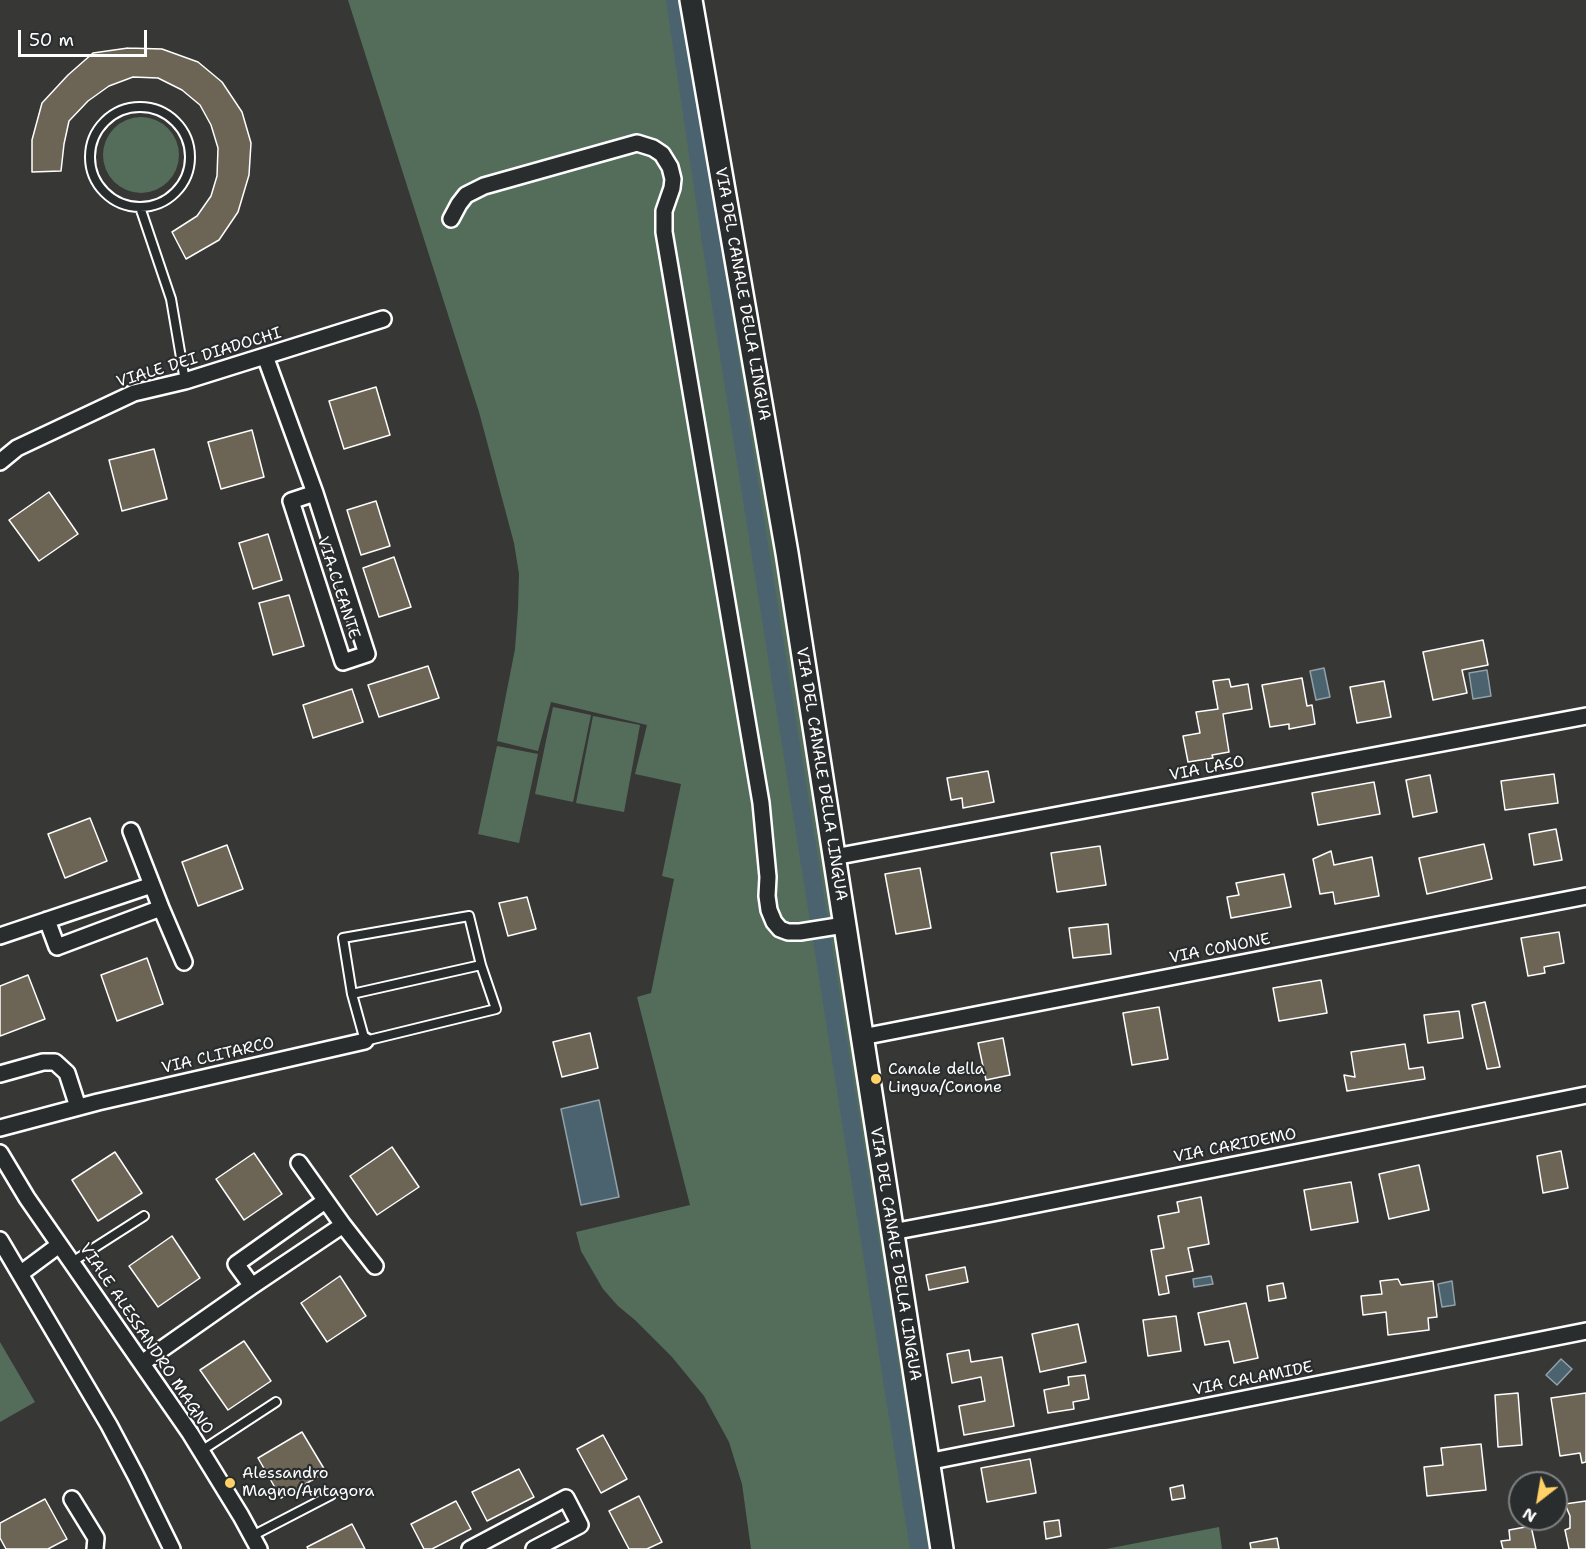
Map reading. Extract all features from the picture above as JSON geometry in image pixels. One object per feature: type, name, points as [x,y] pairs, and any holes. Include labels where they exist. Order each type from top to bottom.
[{"type":"street","name":"VIA DEL CANALE DELLA LINGUA","points":[[691,0],[787,553],[834,857],[837,926],[862,1037],[942,1549]]},
{"type":"street","points":[[451,219],[466,195],[484,186],[637,143],[653,148],[662,154],[670,167],[673,178],[664,211],[664,232],[760,803],[769,910],[780,929],[788,932],[837,926]]},
{"type":"street","name":"VIALE DEI DIADOCHI","points":[[0,462],[16,448],[134,393],[185,381],[383,319]]},
{"type":"street","name":"VIA CLEANTE","points":[[265,356],[315,493],[367,654],[343,662],[291,501],[315,493]]},
{"type":"street","name":"VIA LASO","points":[[834,857],[1586,716]]},
{"type":"street","points":[[131,831],[184,962]]},
{"type":"street","points":[[0,936],[152,885]]},
{"type":"street","name":"VIA CONONE","points":[[862,1037],[1586,896]]},
{"type":"street","points":[[47,920],[57,947],[161,908]]},
{"type":"street","name":"VIA CLITARCO","points":[[0,1128],[78,1107],[365,1041]]},
{"type":"street","points":[[0,1074],[43,1062],[55,1062],[69,1076],[78,1107]]},
{"type":"street","name":"VIA CARIDEMO","points":[[892,1232],[1586,1095]]},
{"type":"street","name":"VIALE ALESSANDRO MAGNO","points":[[0,1153],[27,1198],[201,1451],[255,1542]]},
{"type":"street","points":[[299,1163],[375,1266]]},
{"type":"street","points":[[252,1286],[236,1264],[325,1201]]},
{"type":"street","points":[[142,1363],[343,1225]]},
{"type":"street","points":[[0,1240],[109,1425],[172,1549]]},
{"type":"street","points":[[20,1274],[59,1245]]},
{"type":"street","name":"VIA CALAMIDE","points":[[927,1462],[1586,1331]]},
{"type":"street","points":[[470,1549],[566,1498],[580,1525],[534,1549]]},
{"type":"street","points":[[72,1499],[96,1538],[96,1549]]},
{"type":"lane","points":[[133,107],[154,109],[169,116],[182,131],[189,148],[188,168],[181,184],[167,199],[140,207],[128,205],[111,197],[97,183],[90,164],[91,145],[98,128],[113,114],[133,107]]},
{"type":"lane","points":[[140,207],[171,300],[185,381]]},
{"type":"lane","name":"VIA CLITARCO","points":[[469,916],[496,1009],[365,1041],[352,994],[343,938],[469,916]]},
{"type":"lane","points":[[352,994],[482,965]]},
{"type":"lane","points":[[72,1262],[144,1216]]},
{"type":"lane","points":[[201,1451],[276,1402]]},
{"type":"lane","points":[[255,1542],[331,1495]]},
{"type":"green space","points":[[348,0],[684,0],[934,1549],[751,1549],[742,1484],[729,1442],[704,1396],[672,1357],[603,1289],[581,1251],[576,1232],[690,1205],[637,997],[651,993],[674,879],[662,876],[681,784],[635,774],[647,725],[551,702],[538,751],[497,741],[515,649],[519,574],[514,543],[479,412]]},
{"type":"green space","points":[[141,117],[155,120],[168,128],[176,141],[179,155],[176,169],[168,182],[155,190],[141,193],[127,190],[114,182],[106,169],[103,155],[106,141],[114,128],[127,120]]},
{"type":"green space","points":[[553,707],[591,715],[573,802],[535,794]]},
{"type":"green space","points":[[593,716],[640,725],[624,812],[576,803]]},
{"type":"green space","points":[[497,746],[538,754],[519,843],[478,834]]},
{"type":"green space","points":[[0,1342],[35,1402],[0,1422]]},
{"type":"green space","points":[[1219,1527],[1222,1549],[1106,1549]]},
{"type":"water","points":[[1324,668],[1330,697],[1316,700],[1310,671]]},
{"type":"water","points":[[1487,670],[1491,696],[1473,699],[1469,673]]},
{"type":"water","points":[[599,1100],[619,1197],[581,1205],[561,1109]]},
{"type":"water","points":[[1211,1276],[1213,1284],[1194,1287],[1193,1279]]},
{"type":"water","points":[[1452,1281],[1455,1305],[1442,1307],[1438,1284]]},
{"type":"water","points":[[1561,1359],[1572,1369],[1557,1385],[1546,1375]]},
{"type":"building","points":[[128,48],[162,49],[198,62],[222,82],[242,112],[251,143],[249,175],[238,212],[219,240],[186,259],[172,232],[197,216],[211,196],[217,176],[218,148],[211,125],[200,105],[182,90],[158,78],[133,77],[109,86],[88,101],[69,121],[61,171],[32,172],[32,140],[42,103],[93,53]]},
{"type":"building","points":[[376,387],[390,435],[344,449],[329,401]]},
{"type":"building","points":[[252,430],[264,477],[221,489],[208,442]]},
{"type":"building","points":[[154,449],[167,499],[122,511],[109,460]]},
{"type":"building","points":[[49,492],[78,534],[39,561],[9,520]]},
{"type":"building","points":[[376,501],[390,546],[361,555],[347,510]]},
{"type":"building","points":[[268,534],[282,580],[253,589],[239,543]]},
{"type":"building","points":[[394,557],[411,607],[379,617],[363,568]]},
{"type":"building","points":[[289,595],[304,646],[273,655],[259,603]]},
{"type":"building","points":[[1483,640],[1488,665],[1462,670],[1467,693],[1433,700],[1423,652]]},
{"type":"building","points":[[428,666],[439,698],[379,717],[368,685]]},
{"type":"building","points":[[1302,678],[1307,706],[1312,705],[1315,724],[1289,729],[1289,724],[1270,727],[1262,685]]},
{"type":"building","points":[[1229,679],[1231,687],[1248,684],[1252,709],[1223,714],[1229,752],[1212,755],[1213,758],[1188,762],[1183,736],[1200,733],[1196,712],[1218,709],[1213,681]]},
{"type":"building","points":[[1384,681],[1391,717],[1357,723],[1350,687]]},
{"type":"building","points":[[352,689],[363,722],[313,738],[303,705]]},
{"type":"building","points":[[988,771],[994,802],[963,808],[962,798],[951,800],[947,778]]},
{"type":"building","points":[[1554,774],[1558,803],[1505,810],[1501,781]]},
{"type":"building","points":[[1430,775],[1437,812],[1413,817],[1406,780]]},
{"type":"building","points":[[1374,782],[1380,814],[1318,825],[1312,793]]},
{"type":"building","points":[[90,818],[107,861],[65,878],[48,834]]},
{"type":"building","points":[[1556,829],[1562,860],[1534,865],[1529,834]]},
{"type":"building","points":[[1484,844],[1492,879],[1427,894],[1419,858]]},
{"type":"building","points":[[227,845],[243,889],[198,906],[182,862]]},
{"type":"building","points":[[1100,846],[1106,885],[1057,892],[1051,853]]},
{"type":"building","points":[[1331,851],[1334,865],[1372,857],[1379,896],[1335,904],[1333,892],[1320,894],[1313,859]]},
{"type":"building","points":[[920,868],[931,928],[896,934],[885,874]]},
{"type":"building","points":[[1284,874],[1291,907],[1231,918],[1227,897],[1239,895],[1236,883]]},
{"type":"building","points":[[527,897],[536,929],[508,936],[499,903]]},
{"type":"building","points":[[1108,924],[1111,954],[1073,958],[1069,928]]},
{"type":"building","points":[[1559,932],[1564,963],[1544,967],[1545,973],[1528,976],[1521,938]]},
{"type":"building","points":[[147,958],[163,1004],[117,1021],[101,975]]},
{"type":"building","points":[[28,975],[45,1019],[0,1036],[0,986]]},
{"type":"building","points":[[1321,980],[1327,1013],[1279,1021],[1273,988]]},
{"type":"building","points":[[1485,1002],[1500,1067],[1487,1069],[1472,1005]]},
{"type":"building","points":[[1159,1007],[1168,1059],[1132,1065],[1123,1013]]},
{"type":"building","points":[[1459,1011],[1463,1038],[1428,1043],[1424,1015]]},
{"type":"building","points":[[590,1033],[598,1068],[562,1077],[553,1042]]},
{"type":"building","points":[[1003,1038],[1010,1075],[986,1080],[978,1043]]},
{"type":"building","points":[[1405,1044],[1409,1069],[1423,1067],[1425,1079],[1347,1091],[1344,1075],[1355,1077],[1351,1052]]},
{"type":"building","points":[[392,1147],[419,1187],[377,1215],[350,1176]]},
{"type":"building","points":[[1561,1151],[1568,1188],[1543,1193],[1537,1156]]},
{"type":"building","points":[[115,1152],[142,1193],[98,1221],[72,1180]]},
{"type":"building","points":[[254,1153],[282,1194],[244,1220],[216,1179]]},
{"type":"building","points":[[1419,1165],[1429,1210],[1389,1219],[1379,1174]]},
{"type":"building","points":[[1351,1182],[1358,1222],[1311,1230],[1304,1190]]},
{"type":"building","points":[[1201,1197],[1209,1244],[1188,1248],[1193,1271],[1166,1276],[1169,1293],[1159,1295],[1151,1250],[1164,1248],[1158,1216],[1179,1212],[1177,1202]]},
{"type":"building","points":[[172,1236],[200,1278],[158,1307],[129,1266]]},
{"type":"building","points":[[965,1267],[968,1282],[929,1290],[926,1275]]},
{"type":"building","points":[[340,1276],[366,1316],[327,1342],[301,1303]]},
{"type":"building","points":[[1398,1279],[1401,1285],[1433,1281],[1437,1317],[1428,1318],[1429,1330],[1388,1335],[1386,1312],[1363,1315],[1361,1296],[1382,1294],[1380,1281]]},
{"type":"building","points":[[1283,1283],[1286,1298],[1269,1301],[1267,1286]]},
{"type":"building","points":[[1246,1303],[1258,1358],[1234,1363],[1229,1341],[1205,1345],[1198,1313]]},
{"type":"building","points":[[1176,1316],[1181,1351],[1148,1356],[1143,1320]]},
{"type":"building","points":[[1078,1324],[1086,1362],[1040,1372],[1032,1334]]},
{"type":"building","points":[[244,1341],[271,1381],[228,1410],[200,1370]]},
{"type":"building","points":[[969,1350],[971,1362],[1002,1357],[1014,1426],[964,1435],[959,1406],[985,1401],[981,1377],[952,1383],[947,1354]]},
{"type":"building","points":[[1085,1375],[1089,1399],[1073,1402],[1074,1409],[1048,1413],[1044,1390],[1069,1385],[1068,1377]]},
{"type":"building","points":[[1518,1393],[1522,1445],[1498,1447],[1495,1395]]},
{"type":"building","points":[[1586,1393],[1586,1462],[1582,1463],[1580,1453],[1560,1456],[1551,1398]]},
{"type":"building","points":[[302,1432],[326,1472],[281,1498],[258,1458]]},
{"type":"building","points":[[603,1435],[627,1479],[601,1493],[577,1449]]},
{"type":"building","points":[[1481,1444],[1486,1490],[1427,1496],[1424,1467],[1443,1465],[1441,1448]]},
{"type":"building","points":[[1030,1459],[1036,1493],[987,1502],[981,1468]]},
{"type":"building","points":[[519,1469],[534,1497],[487,1521],[472,1492]]},
{"type":"building","points":[[1183,1485],[1185,1498],[1172,1500],[1170,1488]]},
{"type":"building","points":[[639,1496],[662,1542],[647,1549],[629,1549],[609,1511]]},
{"type":"building","points":[[45,1499],[67,1539],[48,1549],[6,1549],[0,1538],[0,1523]]},
{"type":"building","points":[[456,1501],[471,1529],[432,1549],[424,1549],[411,1524]]},
{"type":"building","points":[[1586,1501],[1586,1549],[1569,1549],[1565,1531],[1570,1528],[1568,1504]]},
{"type":"building","points":[[1059,1520],[1061,1536],[1046,1539],[1044,1522]]},
{"type":"building","points":[[352,1524],[365,1549],[308,1549],[307,1547]]},
{"type":"building","points":[[1509,1531],[1532,1531],[1536,1549],[1503,1549],[1501,1541],[1510,1540]]},
{"type":"building","points":[[1277,1538],[1279,1549],[1251,1549],[1250,1543]]},
{"type":"waterway","points":[[675,0],[713,255],[919,1549]]},
{"type":"place","name":"Canale della Lingua/Conone","points":[[876,1079]]},
{"type":"place","name":"Alessandro Magno/Antagora","points":[[230,1483]]}]
